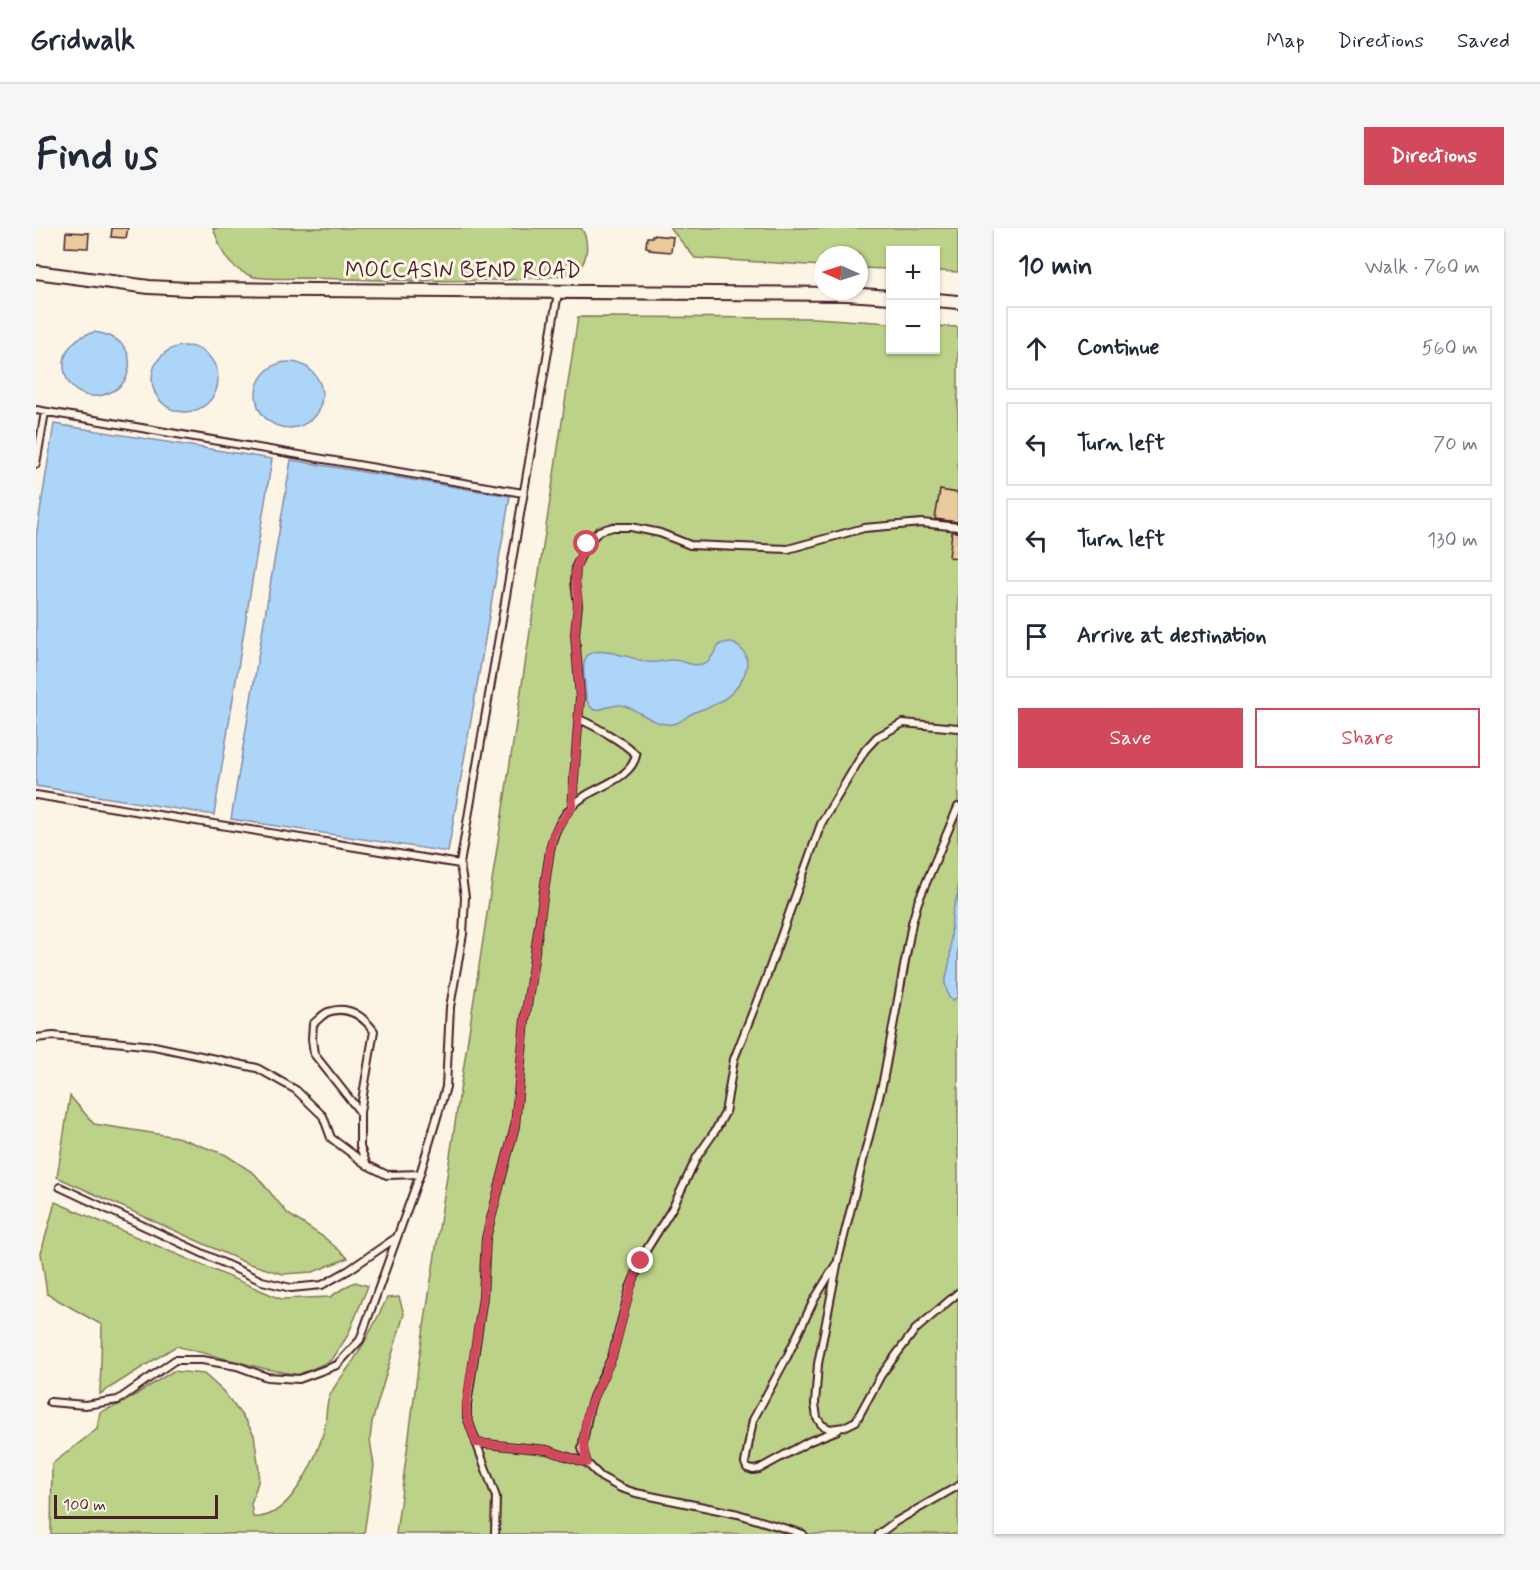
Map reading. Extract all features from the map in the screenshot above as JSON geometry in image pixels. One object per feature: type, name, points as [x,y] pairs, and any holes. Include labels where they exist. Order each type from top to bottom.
[{"type":"street","name":"MOCCASIN BEND ROAD","points":[[36,272],[148,287],[188,289],[836,294],[886,297]]},
{"type":"street","points":[[940,300],[958,302]]},
{"type":"lane","points":[[50,1402],[85,1405],[118,1400],[175,1360],[202,1360],[237,1366],[267,1377],[299,1379],[337,1365],[360,1340],[420,1174],[446,1087],[450,1006],[463,934],[465,897],[460,864],[558,293]]},
{"type":"lane","points":[[36,410],[523,494]]},
{"type":"lane","points":[[36,464],[45,412]]},
{"type":"lane","points":[[572,807],[580,698],[575,634],[578,605],[575,582],[576,566],[587,544],[599,531],[613,527],[631,527],[660,533],[690,545],[788,549],[864,528],[922,523],[958,527]]},
{"type":"lane","points":[[495,1534],[496,1497],[467,1417],[466,1405],[483,1297],[486,1238],[515,1126],[525,1020],[553,834],[572,807],[584,796],[609,784],[625,772],[634,762],[636,755],[620,741],[579,719]]},
{"type":"lane","points":[[803,1534],[738,1514],[636,1493],[601,1477],[587,1463],[582,1448],[589,1410],[612,1357],[630,1288],[645,1252],[673,1207],[697,1157],[724,1113],[734,1059],[765,981],[821,824],[866,750],[877,737],[903,723],[958,728]]},
{"type":"lane","points":[[36,795],[460,864]]},
{"type":"lane","points":[[844,1427],[830,1429],[822,1425],[817,1418],[814,1404],[818,1364],[838,1260],[883,1081],[914,912],[958,807]]},
{"type":"lane","points":[[360,1112],[314,1054],[312,1039],[314,1024],[327,1012],[343,1010],[364,1017],[374,1031],[360,1112],[360,1146],[368,1165]]},
{"type":"lane","points":[[36,1038],[53,1036],[154,1046],[257,1068],[296,1090],[323,1116],[331,1138],[368,1165],[387,1175],[420,1174]]},
{"type":"lane","points":[[60,1187],[262,1281],[291,1288],[322,1285],[349,1270],[397,1237]]},
{"type":"lane","points":[[838,1260],[814,1299],[779,1373],[753,1420],[745,1463],[747,1468],[759,1469],[810,1441],[855,1421],[862,1413],[881,1375],[915,1330],[958,1293]]},
{"type":"lane","points":[[476,1443],[547,1450],[587,1463]]},
{"type":"lane","points":[[879,1534],[895,1522],[958,1486]]},
{"type":"green space","points":[[213,228],[581,228],[587,249],[578,270],[533,279],[449,281],[277,279],[251,276],[235,268],[222,251]]},
{"type":"green space","points":[[670,228],[958,228],[958,272],[940,271],[940,246],[886,246],[886,269],[868,268],[868,246],[814,246],[814,265],[695,258]]},
{"type":"green space","points":[[578,317],[815,318],[886,323],[886,354],[940,354],[940,326],[958,327],[958,1534],[396,1534],[420,1353]]},
{"type":"green space","points":[[70,1096],[94,1124],[177,1137],[226,1155],[255,1174],[288,1214],[325,1238],[348,1258],[313,1272],[283,1274],[246,1263],[57,1177]]},
{"type":"green space","points":[[55,1202],[281,1299],[330,1297],[355,1282],[368,1286],[348,1335],[332,1360],[299,1375],[176,1346],[100,1394],[102,1325],[47,1294],[41,1253]]},
{"type":"green space","points":[[399,1297],[404,1314],[372,1422],[370,1440],[374,1466],[364,1534],[51,1534],[52,1464],[97,1429],[100,1412],[121,1404],[173,1371],[204,1374],[223,1391],[246,1421],[254,1435],[259,1470],[251,1504],[253,1517],[266,1516],[278,1509],[299,1486],[315,1456],[324,1430],[328,1402],[333,1390],[360,1351],[387,1298]]},
{"type":"water","points":[[94,332],[111,336],[117,340],[127,351],[129,359],[127,376],[123,383],[111,392],[95,396],[81,394],[71,386],[65,375],[64,362],[68,350],[78,339]]},
{"type":"water","points":[[185,346],[197,349],[208,356],[215,367],[218,379],[215,391],[208,402],[197,409],[185,412],[173,409],[162,402],[155,391],[152,379],[155,367],[162,356],[173,349]]},
{"type":"water","points":[[289,362],[302,365],[312,372],[319,382],[322,395],[319,408],[312,418],[302,425],[289,428],[276,425],[266,418],[259,408],[256,395],[259,382],[266,372],[276,365]]},
{"type":"water","points":[[54,424],[272,459],[214,815],[36,786],[36,537]]},
{"type":"water","points":[[291,460],[510,496],[448,852],[231,819]]},
{"type":"water","points":[[729,642],[739,647],[745,654],[746,671],[742,680],[721,701],[691,714],[678,723],[658,722],[621,705],[594,710],[587,702],[584,669],[586,657],[589,654],[601,652],[652,662],[672,660],[696,665],[708,662],[720,644]]},
{"type":"water","points":[[958,892],[958,996],[952,1001],[948,996],[945,983],[950,960],[952,914]]},
{"type":"building","points":[[112,228],[128,228],[126,238],[111,237]]},
{"type":"building","points":[[66,232],[89,233],[88,248],[65,247]]},
{"type":"building","points":[[652,235],[673,237],[671,252],[649,250],[650,248],[646,247],[647,237],[652,237]]},
{"type":"building","points":[[940,490],[958,493],[958,522],[935,519]]},
{"type":"building","points":[[952,532],[958,532],[958,558],[949,557]]},
{"type":"route","points":[[587,544],[579,558],[575,574],[578,597],[575,634],[580,698],[572,807],[553,834],[525,1020],[515,1126],[486,1238],[483,1297],[466,1405],[467,1417],[476,1443],[547,1450],[587,1463],[582,1448],[589,1410],[593,1397],[609,1368],[625,1304],[641,1261]]}]
